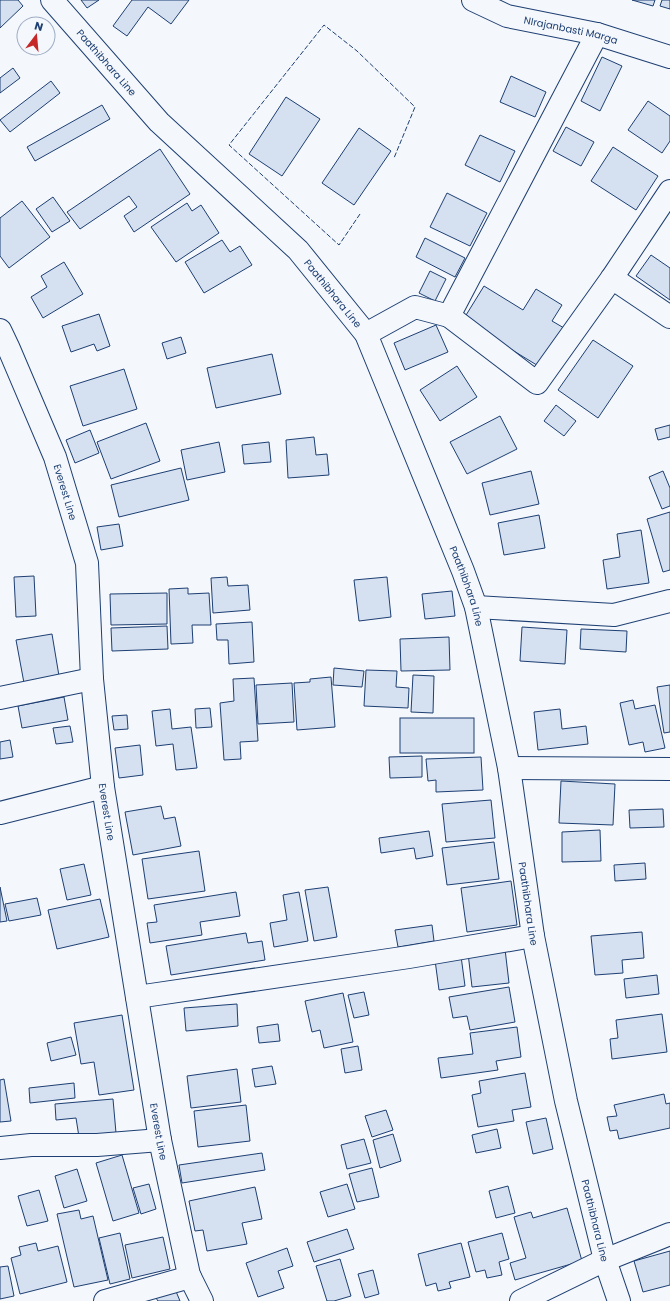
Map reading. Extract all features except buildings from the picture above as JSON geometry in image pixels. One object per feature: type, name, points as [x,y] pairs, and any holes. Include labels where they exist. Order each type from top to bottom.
[{"type":"street","name":"Paathibhara Line","points":[[52,0],[159,122],[298,250],[366,334],[463,571],[476,607],[509,768],[533,936],[566,1102],[605,1260],[619,1301]]},
{"type":"street","name":"NIrajanbasti Marga","points":[[472,0],[507,16],[597,34],[670,57]]},
{"type":"street","points":[[449,316],[597,34]]},
{"type":"street","points":[[366,334],[415,307],[449,316],[537,383],[612,278],[670,191]]},
{"type":"street","points":[[612,278],[670,317]]},
{"type":"street","name":"Everest Line","points":[[3,344],[55,457],[87,562],[92,679],[103,788],[160,1140],[190,1277],[202,1301]]},
{"type":"street","points":[[476,607],[614,615],[670,600]]},
{"type":"street","points":[[0,698],[92,679]]},
{"type":"street","points":[[509,768],[670,769]]},
{"type":"street","points":[[0,813],[103,788]]},
{"type":"street","points":[[137,997],[409,958],[533,936]]},
{"type":"street","points":[[0,1148],[31,1145],[97,1145],[160,1140]]},
{"type":"street","points":[[521,1301],[605,1260],[670,1234]]},
{"type":"street","points":[[105,1301],[190,1277]]},
{"type":"fence","points":[[360,214],[339,245],[229,145],[324,25],[357,51],[415,107],[394,158]]}]
